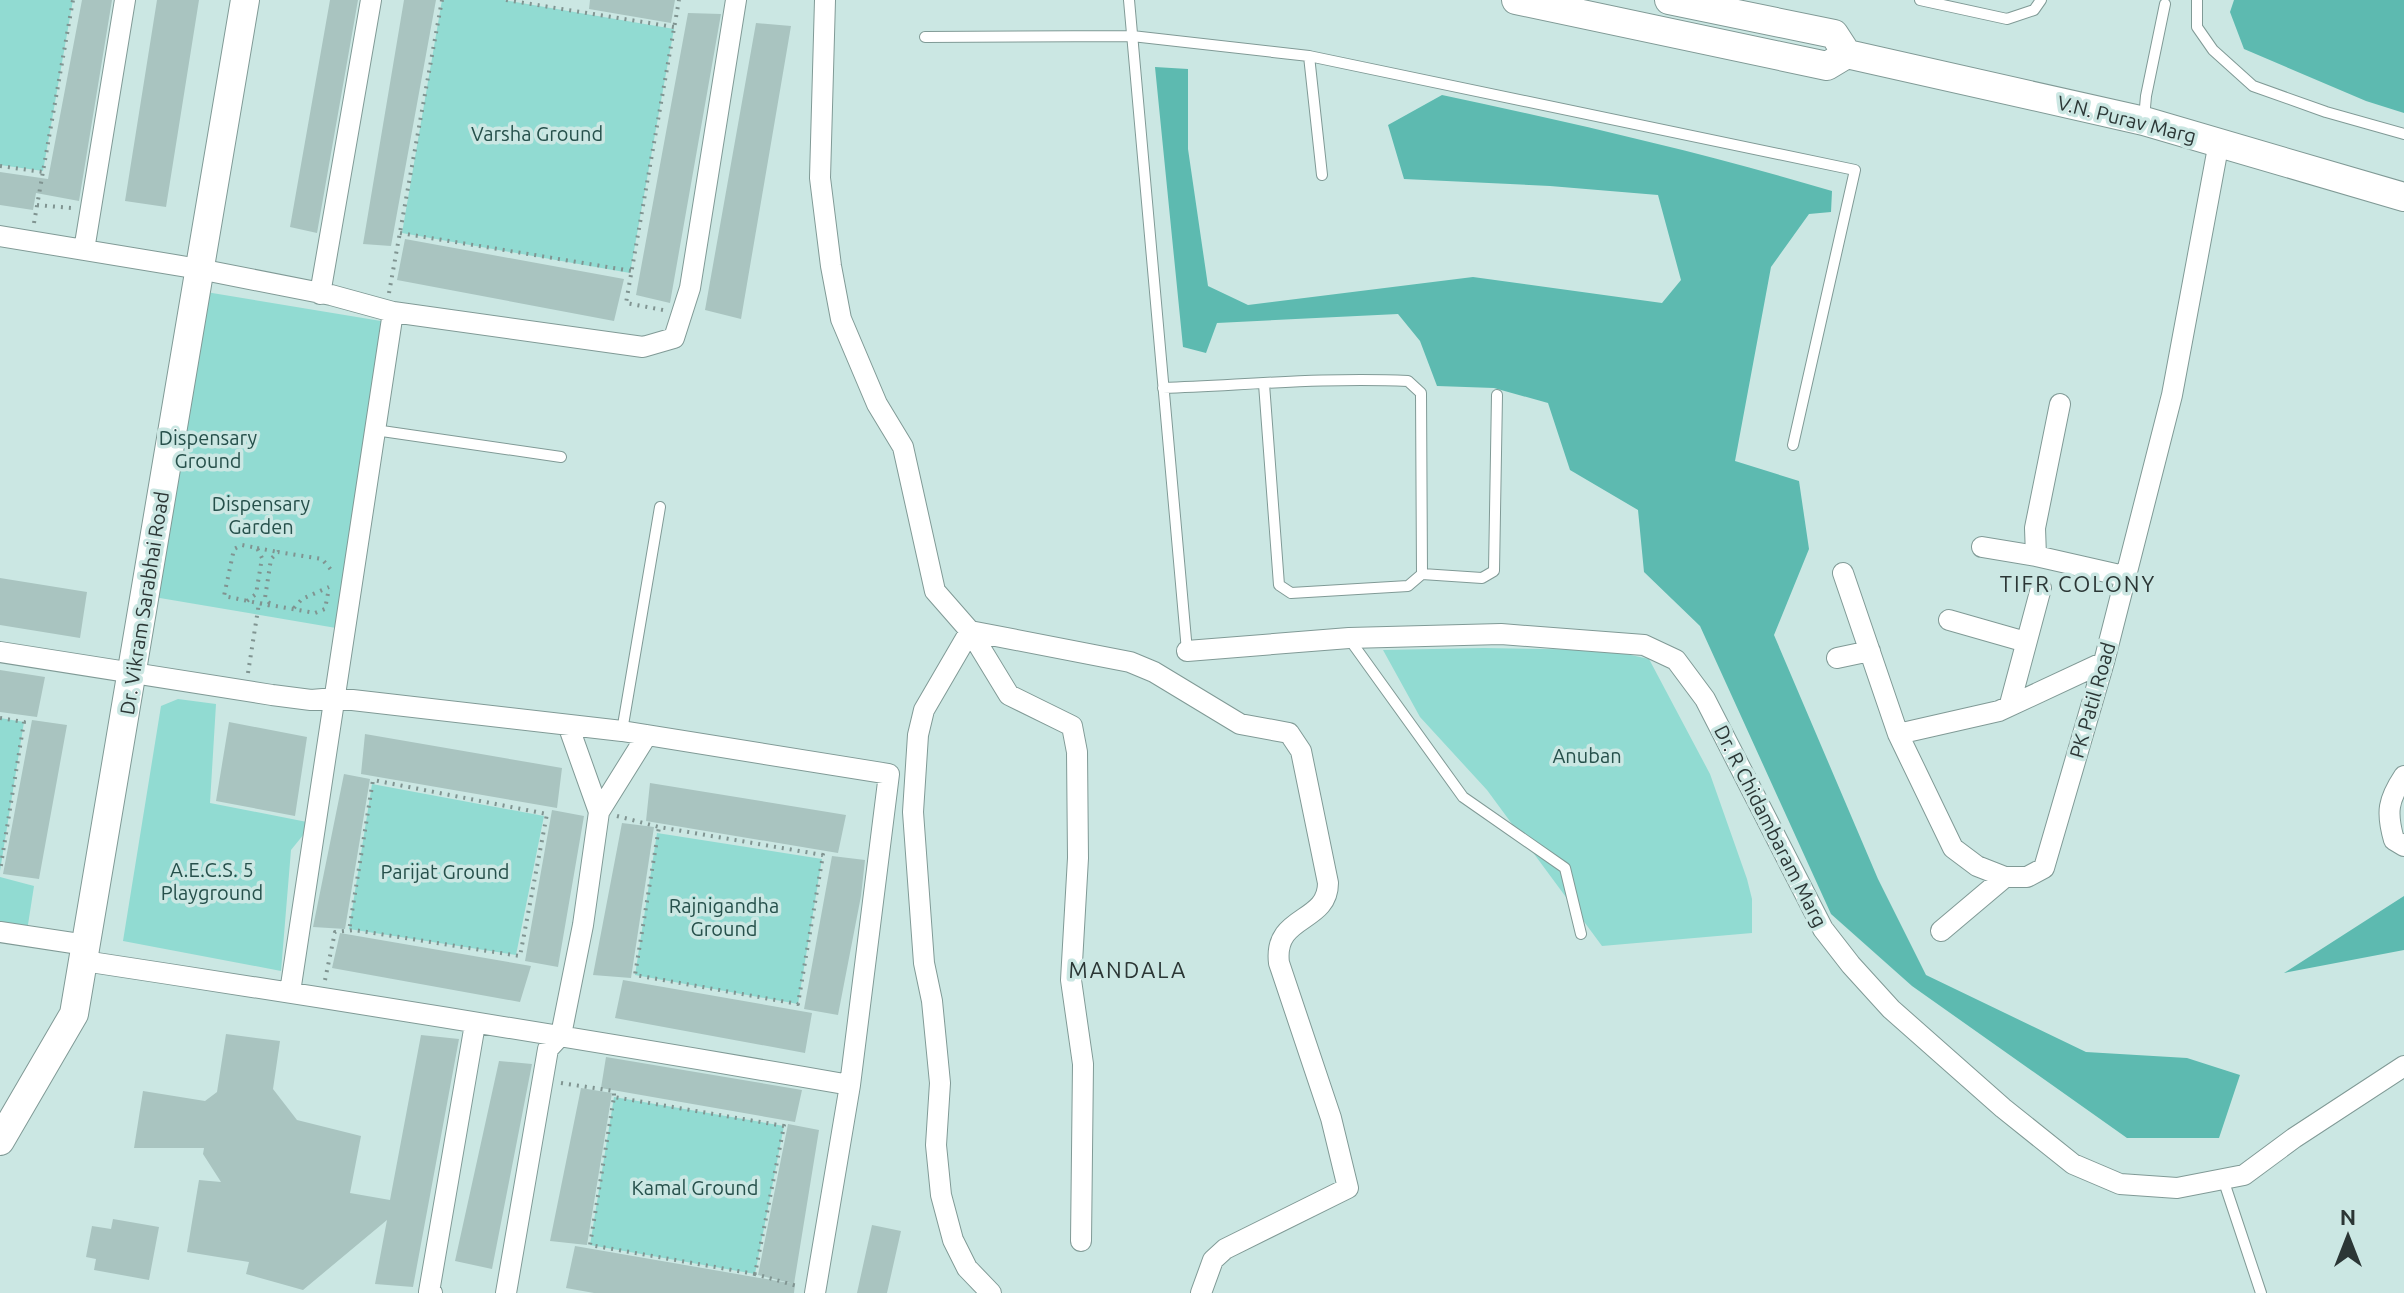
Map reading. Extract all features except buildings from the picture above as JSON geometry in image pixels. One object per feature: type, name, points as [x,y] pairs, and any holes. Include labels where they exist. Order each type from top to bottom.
[{"type":"street","points":[[84,250],[125,0]]},
{"type":"street","name":"Dr. Vikram Sarabhai Road","points":[[0,1141],[74,1014],[245,0]]},
{"type":"street","points":[[320,294],[371,0]]},
{"type":"street","points":[[0,236],[199,269],[390,311],[643,347],[674,338],[690,288],[736,0]]},
{"type":"street","points":[[825,0],[820,178],[841,319],[877,404],[903,447],[935,591],[970,631],[1009,695],[1072,726],[1077,752],[1078,858],[1071,980],[1083,1064],[1081,1241]]},
{"type":"street","name":"V.N. Purav Marg","points":[[1516,0],[1827,66],[1847,54],[2144,121],[2404,197]]},
{"type":"street","name":"V.N. Purav Marg","points":[[1669,0],[1834,34],[1847,54]]},
{"type":"street","name":"PK Patil Road","points":[[2005,877],[2027,877],[2044,868],[2104,662],[2172,395],[2219,142]]},
{"type":"street","points":[[290,992],[375,430],[390,311]]},
{"type":"street","points":[[2036,556],[2035,528],[2060,404]]},
{"type":"street","points":[[1982,547],[2124,576]]},
{"type":"street","points":[[1843,573],[1898,734],[1953,848],[1977,866],[2005,877],[1941,931]]},
{"type":"street","points":[[2010,704],[2041,588]]},
{"type":"street","points":[[1949,620],[2026,642]]},
{"type":"street","points":[[970,631],[924,710],[918,735],[913,812],[924,963],[932,1001],[940,1083],[936,1145],[941,1195],[953,1240],[967,1268],[991,1293]]},
{"type":"street","points":[[970,631],[1130,662],[1154,672],[1240,724],[1289,733],[1301,751],[1328,893],[1324,903],[1287,931],[1280,941],[1279,963],[1331,1118],[1348,1188],[1225,1249],[1213,1260],[1201,1293]]},
{"type":"street","name":"Dr. R Chidambaram Marg","points":[[1187,651],[1349,638],[1501,634],[1644,645],[1676,660],[1705,699],[1823,929],[1851,965],[1891,1009],[2003,1108],[2073,1164],[2120,1184],[2177,1188],[2244,1175],[2294,1138],[2404,1066]]},
{"type":"street","points":[[1837,658],[1870,651]]},
{"type":"street","points":[[0,652],[311,700],[335,698],[622,731],[889,774],[850,1085],[815,1292]]},
{"type":"street","points":[[1898,734],[1999,711],[2104,662]]},
{"type":"street","points":[[568,725],[599,812]]},
{"type":"street","points":[[506,1293],[548,1049],[561,1035],[583,925],[599,812],[647,735]]},
{"type":"street","points":[[2404,776],[2392,797],[2388,817],[2394,840],[2404,846]]},
{"type":"street","points":[[0,932],[85,953],[322,998],[850,1085]]},
{"type":"street","points":[[432,1293],[429,1292],[475,1024]]},
{"type":"lane","points":[[1129,0],[1187,651]]},
{"type":"lane","points":[[1920,0],[2007,19],[2034,10],[2041,0]]},
{"type":"lane","points":[[2197,0],[2197,27],[2213,50],[2253,86],[2326,112],[2404,134]]},
{"type":"lane","points":[[2144,121],[2146,96],[2165,4]]},
{"type":"lane","points":[[925,37],[1132,36],[1309,56],[1855,170],[1793,445]]},
{"type":"lane","points":[[1309,56],[1322,175]]},
{"type":"lane","points":[[1163,388],[1408,381],[1421,393],[1422,574]]},
{"type":"lane","points":[[1264,384],[1279,585],[1291,593],[1408,586],[1422,574],[1482,578],[1494,571],[1497,395]]},
{"type":"lane","points":[[375,430],[561,457]]},
{"type":"lane","points":[[622,731],[660,507]]},
{"type":"lane","points":[[1349,638],[1463,797],[1565,868],[1581,934]]},
{"type":"lane","points":[[2223,1179],[2261,1293]]},
{"type":"path","points":[[31,241],[73,0]]},
{"type":"path","points":[[390,311],[400,233],[442,0]]},
{"type":"path","points":[[506,0],[674,27]]},
{"type":"path","points":[[679,0],[626,303],[683,314]]},
{"type":"path","points":[[0,166],[43,172]]},
{"type":"path","points":[[37,205],[91,211]]},
{"type":"path","points":[[400,233],[632,271]]},
{"type":"path","points":[[242,545],[257,548],[322,559],[332,569],[325,609],[315,613],[224,596],[234,549],[242,545]]},
{"type":"path","points":[[247,601],[256,594],[262,558],[257,548]]},
{"type":"path","points":[[272,606],[265,598],[271,559],[278,552]]},
{"type":"path","points":[[292,609],[302,599],[329,587]]},
{"type":"path","points":[[244,691],[259,603],[272,606]]},
{"type":"path","points":[[0,718],[24,722],[0,871]]},
{"type":"path","points":[[322,998],[335,932],[349,931],[354,930],[520,956],[547,814],[373,780],[349,931]]},
{"type":"path","points":[[599,812],[659,827],[823,855],[798,1004],[635,975],[659,827]]},
{"type":"path","points":[[543,1081],[614,1091],[590,1245],[755,1274],[815,1292]]},
{"type":"path","points":[[614,1097],[784,1126],[755,1274]]},
{"type":"green space","points":[[0,0],[73,0],[43,171],[0,165]]},
{"type":"green space","name":"Varsha Ground","points":[[442,0],[504,0],[674,29],[630,273],[402,233]]},
{"type":"green space","name":"Dispensary Garden","points":[[200,291],[387,322],[342,629],[148,596]]},
{"type":"green space","name":"Anuban","points":[[1383,650],[1608,650],[1649,659],[1710,774],[1747,879],[1752,899],[1752,933],[1602,946],[1487,790],[1420,717]]},
{"type":"green space","name":"A.E.C.S. 5 Playground","points":[[178,699],[216,704],[210,803],[307,822],[304,834],[291,850],[281,971],[123,941],[161,706]]},
{"type":"green space","points":[[0,718],[24,722],[0,871]]},
{"type":"green space","name":"Parijat Ground","points":[[372,784],[544,816],[516,955],[349,929]]},
{"type":"green space","name":"Rajnigandha Ground","points":[[657,833],[822,859],[798,1004],[635,975]]},
{"type":"green space","points":[[0,877],[34,886],[27,931],[0,926]]},
{"type":"green space","name":"Kamal Ground","points":[[614,1097],[784,1126],[755,1274],[590,1245]]},
{"type":"shaded area","points":[[2234,0],[2404,0],[2404,113],[2366,101],[2244,49],[2230,12]]},
{"type":"shaded area","points":[[1155,67],[1188,69],[1188,149],[1208,286],[1248,305],[1473,277],[1662,303],[1681,280],[1658,195],[1404,179],[1388,125],[1442,95],[1638,139],[1832,191],[1831,212],[1809,214],[1771,267],[1735,461],[1799,481],[1809,549],[1774,635],[1878,879],[1926,975],[2086,1052],[2187,1058],[2240,1075],[2219,1138],[2127,1138],[1912,986],[1831,914],[1700,626],[1644,572],[1638,510],[1570,470],[1548,403],[1494,388],[1437,386],[1420,341],[1398,314],[1217,323],[1206,353],[1183,347]]},
{"type":"shaded area","points":[[2404,896],[2404,950],[2284,973]]},
{"type":"district","name":"TIFR COLONY","points":[[2078,583]]},
{"type":"district","name":"MANDALA","points":[[1128,969]]},
{"type":"park label","name":"Dispensary Ground","points":[[208,448]]}]
